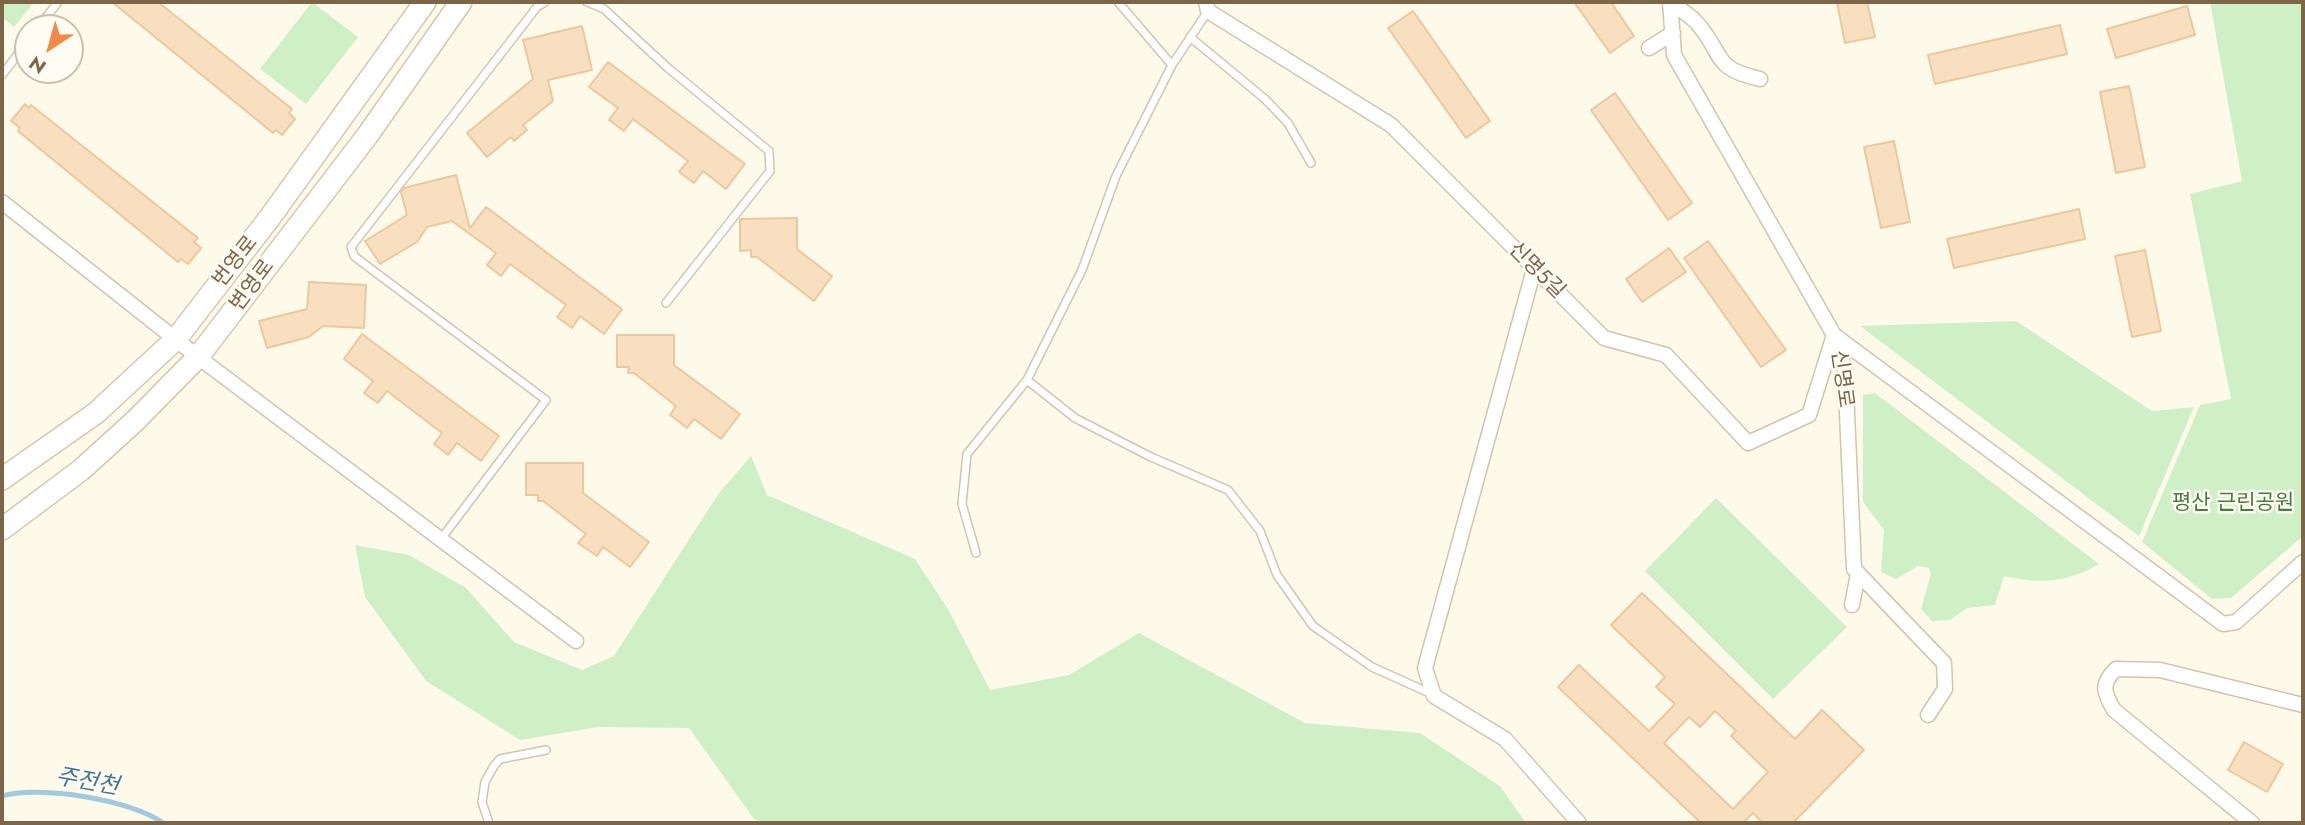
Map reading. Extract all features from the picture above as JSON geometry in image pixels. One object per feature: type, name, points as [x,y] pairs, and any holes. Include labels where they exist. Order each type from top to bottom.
[{"type":"main road","name":"번영로","points":[[2,479],[96,413],[176,339],[271,216],[425,2]]},
{"type":"main road","name":"변영로","points":[[2,529],[90,462],[198,357],[367,136],[461,2]]},
{"type":"street","points":[[1671,2],[1697,23],[1724,66],[1735,74],[1760,79]]},
{"type":"street","name":"신명로","points":[[1671,2],[1674,55],[1835,335],[1844,369],[1854,569],[1858,575]]},
{"type":"street","name":"신명5길","points":[[1207,6],[1391,125],[1604,338],[1666,355],[1748,443],[1810,415],[1835,335]]},
{"type":"street","points":[[1649,48],[1673,33]]},
{"type":"street","points":[[2,202],[198,357],[576,641]]},
{"type":"street","points":[[1534,269],[1425,668],[1434,696],[1505,739],[1579,823]]},
{"type":"street","points":[[1835,335],[2223,624],[2236,622],[2303,562]]},
{"type":"street","points":[[1852,605],[1858,575]]},
{"type":"street","points":[[1858,575],[1944,663],[1945,690],[1928,715]]},
{"type":"street","points":[[2252,823],[2114,710],[2104,692],[2106,679],[2116,669],[2160,670],[2303,705]]},
{"type":"lane","points":[[441,540],[546,400],[354,256],[351,247],[537,7],[545,2]]},
{"type":"lane","points":[[587,2],[604,9],[668,68],[769,151],[772,161],[770,172],[666,303]]},
{"type":"lane","points":[[1118,2],[1171,65]]},
{"type":"lane","points":[[976,553],[962,504],[967,454],[1027,380],[1082,270],[1116,176],[1171,65],[1207,6]]},
{"type":"lane","points":[[1190,37],[1265,99],[1288,123],[1311,163]]},
{"type":"lane","points":[[2,75],[14,59]]},
{"type":"lane","points":[[1027,380],[1075,418],[1152,457],[1228,490],[1259,531],[1277,575],[1312,626],[1372,667],[1434,696]]},
{"type":"lane","points":[[489,823],[482,802],[485,782],[494,766],[500,759],[546,750]]},
{"type":"green space","points":[[2,2],[34,2],[24,14],[14,14],[14,27],[2,17]]},
{"type":"green space","points":[[312,2],[358,37],[306,104],[260,69]]},
{"type":"green space","name":"평산 근린공원","points":[[2210,2],[2303,2],[2303,536],[2231,598],[2212,599],[2142,542],[2200,405],[2231,399],[2190,194],[2242,181]]},
{"type":"green space","points":[[2016,321],[2152,411],[2194,407],[2139,536],[1860,326]]},
{"type":"green space","points":[[1875,393],[2099,564],[2076,575],[2053,580],[2004,576],[1995,605],[1967,608],[1950,620],[1932,621],[1921,609],[1931,574],[1929,568],[1918,566],[1896,579],[1881,572],[1884,530],[1863,502],[1863,395]]},
{"type":"green space","points":[[751,456],[767,495],[915,559],[948,609],[990,690],[1069,675],[1139,633],[1305,723],[1420,733],[1500,786],[1526,823],[766,823],[754,819],[689,728],[598,727],[520,740],[426,681],[365,597],[355,545],[409,555],[466,588],[514,642],[582,670],[614,656],[719,493]]},
{"type":"green space","points":[[1716,498],[1847,627],[1773,699],[1645,571]]},
{"type":"building","points":[[112,2],[158,2],[292,109],[289,113],[295,119],[282,135],[276,130],[273,133]]},
{"type":"building","points":[[1574,2],[1611,2],[1634,36],[1610,53]]},
{"type":"building","points":[[1837,2],[1867,2],[1875,37],[1845,43]]},
{"type":"building","points":[[2187,6],[2195,35],[2116,58],[2107,29]]},
{"type":"building","points":[[1413,11],[1490,121],[1466,138],[1388,28]]},
{"type":"building","points":[[2060,25],[2067,54],[1935,84],[1928,55]]},
{"type":"building","points":[[582,26],[592,70],[548,80],[553,101],[523,125],[527,130],[514,141],[511,137],[487,157],[467,133],[533,79],[523,40]]},
{"type":"building","points":[[608,62],[745,164],[726,189],[703,171],[694,183],[679,172],[688,161],[633,119],[624,131],[609,120],[618,108],[589,87]]},
{"type":"building","points":[[2129,86],[2145,167],[2116,173],[2100,92]]},
{"type":"building","points":[[1615,93],[1692,203],[1668,220],[1591,110]]},
{"type":"building","points":[[25,104],[29,108],[31,105],[198,238],[194,242],[201,248],[188,264],[181,259],[178,262],[18,131],[20,128],[11,121]]},
{"type":"building","points":[[1894,141],[1910,222],[1881,228],[1864,147]]},
{"type":"building","points":[[456,175],[470,228],[486,207],[622,309],[604,334],[580,316],[572,328],[557,317],[566,305],[510,264],[501,276],[487,265],[496,253],[452,221],[427,227],[417,242],[380,264],[365,241],[407,215],[401,192],[404,188]]},
{"type":"building","points":[[2079,209],[2085,239],[1954,268],[1947,239]]},
{"type":"building","points":[[797,218],[797,249],[832,276],[814,301],[757,257],[751,257],[751,250],[740,251],[740,219]]},
{"type":"building","points":[[1708,241],[1786,350],[1761,367],[1684,258]]},
{"type":"building","points":[[1669,248],[1686,272],[1642,302],[1626,279]]},
{"type":"building","points":[[2145,250],[2161,331],[2132,337],[2115,256]]},
{"type":"building","points":[[309,282],[366,285],[364,328],[323,326],[309,337],[267,348],[259,321],[307,309]]},
{"type":"building","points":[[362,334],[499,436],[481,461],[457,443],[448,455],[434,444],[442,433],[387,391],[378,403],[364,393],[373,381],[344,359]]},
{"type":"building","points":[[617,335],[674,335],[674,365],[740,414],[721,439],[694,419],[687,428],[670,415],[676,406],[634,373],[628,373],[629,367],[617,367]]},
{"type":"building","points":[[526,463],[583,463],[583,493],[649,542],[630,567],[603,547],[597,556],[578,543],[586,534],[543,501],[538,501],[538,495],[526,495]]},
{"type":"building","points":[[1642,593],[1795,739],[1822,710],[1864,750],[1793,823],[1763,823],[1753,813],[1745,821],[1748,823],[1701,823],[1558,687],[1579,665],[1649,731],[1675,704],[1656,687],[1665,677],[1611,625]],"holes":[[[1715,711],[1736,731],[1731,736],[1768,772],[1733,809],[1664,743],[1689,717],[1700,727]]]},
{"type":"building","points":[[2244,742],[2283,764],[2267,792],[2228,770]]},
{"type":"waterway","name":"주전천","points":[[2,796],[38,792],[85,797],[130,808],[163,823]]}]
